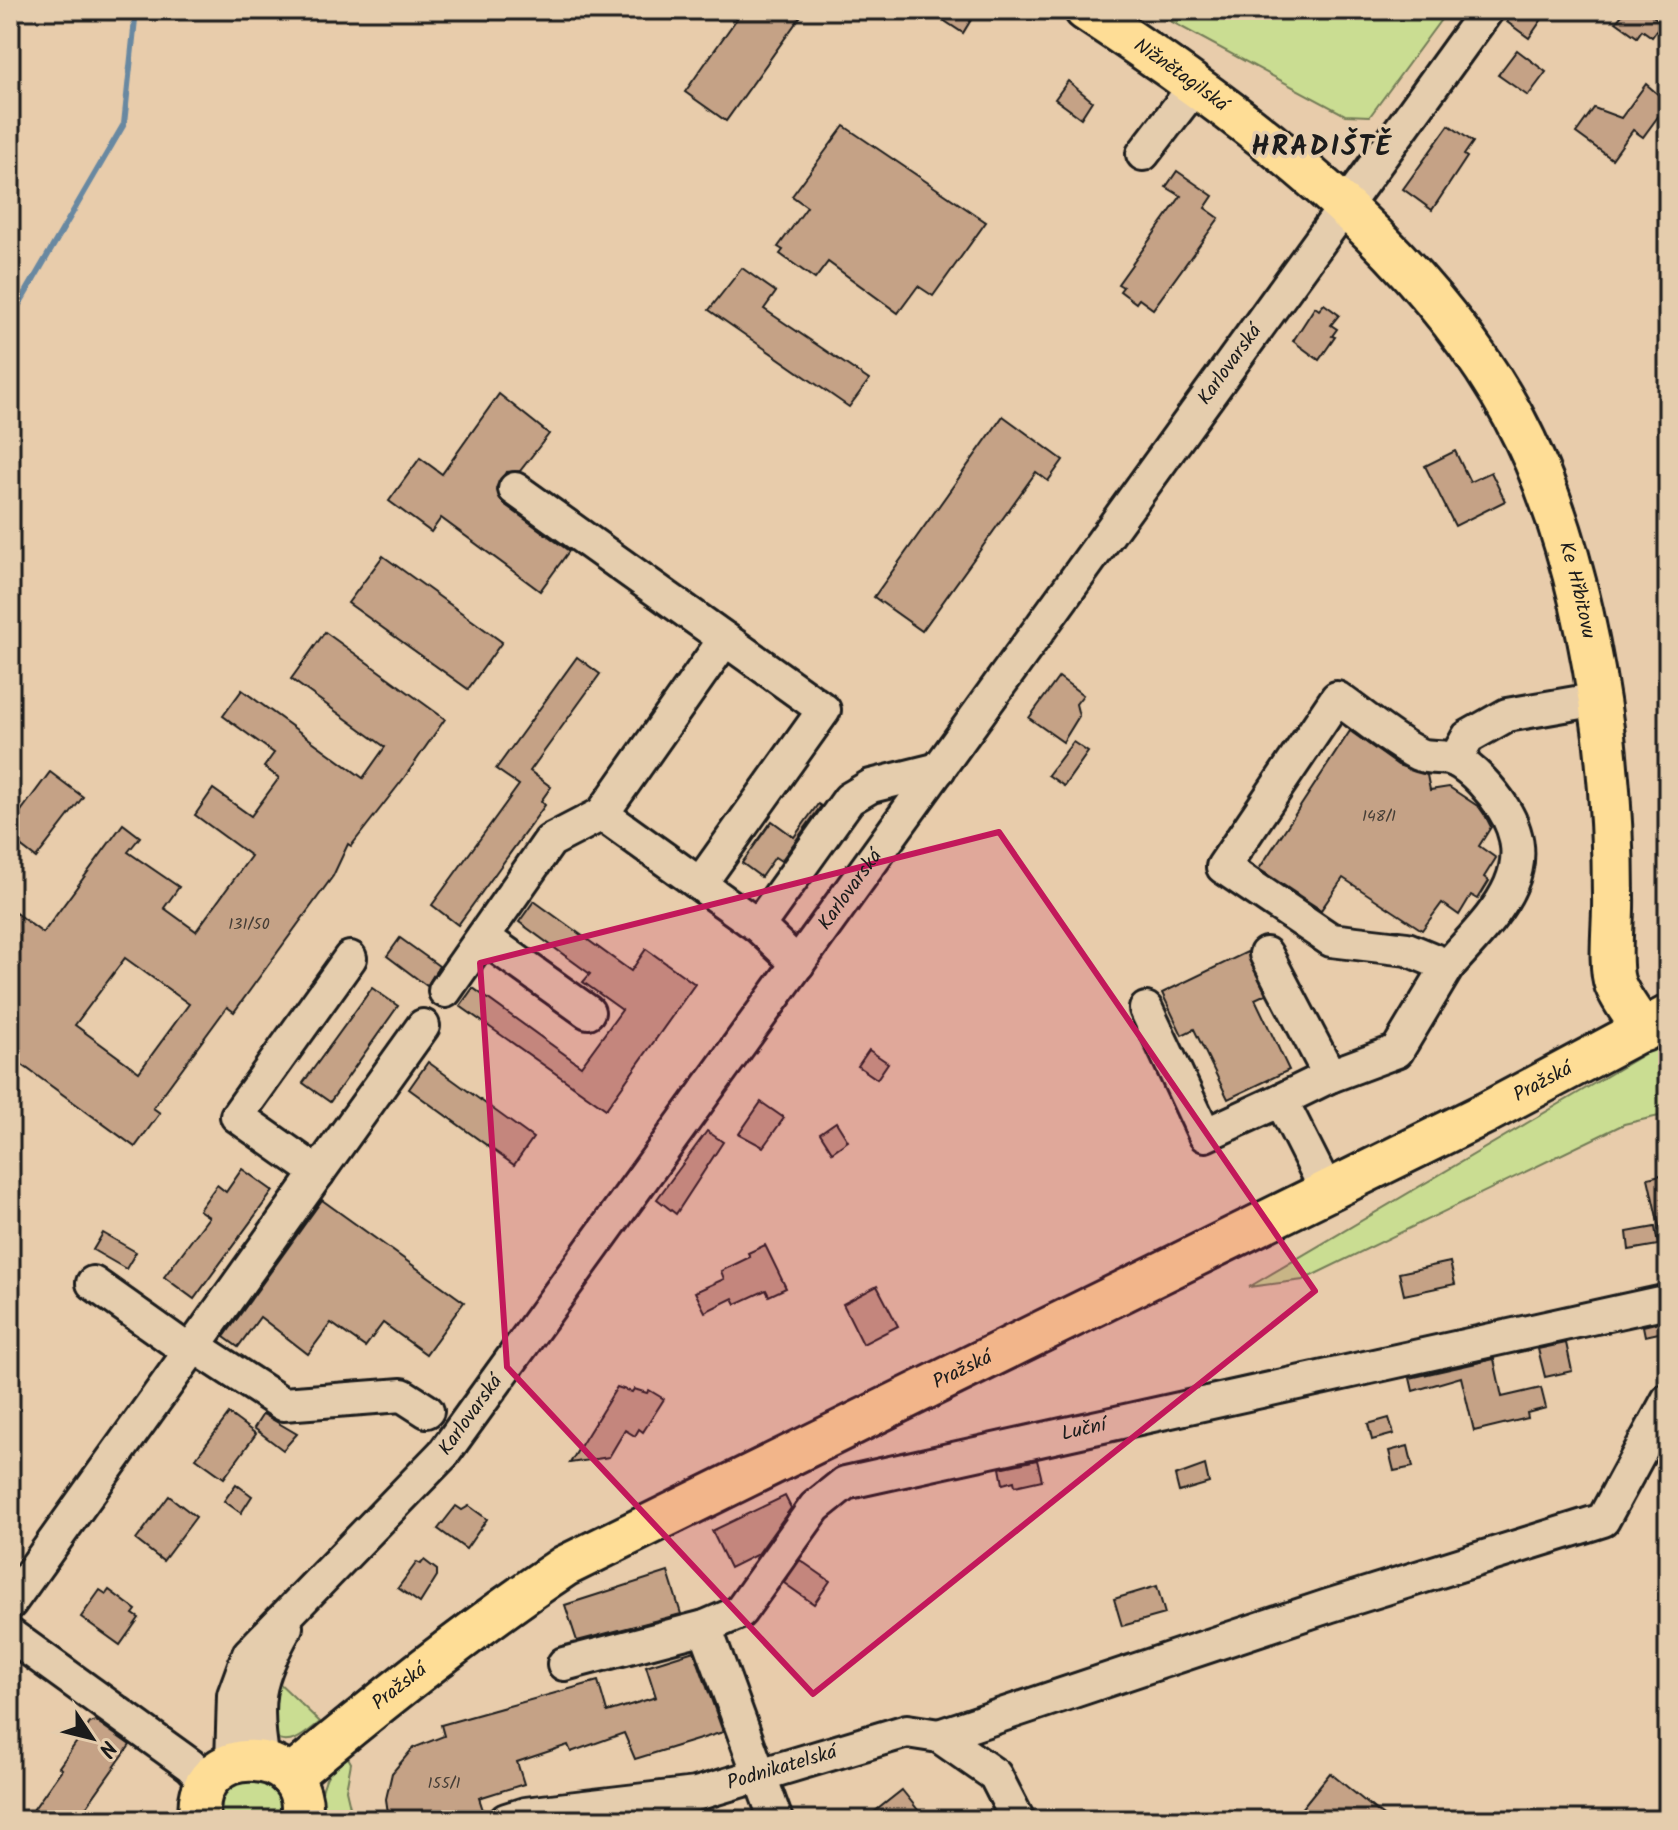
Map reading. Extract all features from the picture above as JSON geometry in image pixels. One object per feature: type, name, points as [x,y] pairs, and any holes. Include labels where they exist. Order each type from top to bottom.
[{"type":"main road","name":"Nižnětagilská","points":[[1085,10],[1256,129],[1345,209]]},
{"type":"main road","name":"Ke Hřbitovu","points":[[1345,209],[1454,326],[1513,416],[1533,457],[1580,600],[1599,699],[1613,837],[1614,982],[1656,1024]]},
{"type":"main road","name":"Pražská","points":[[238,1781],[398,1688],[512,1601],[565,1566],[1327,1191],[1656,1024]]},
{"type":"main road","points":[[238,1781],[297,1788],[304,1818]]},
{"type":"street","name":"Karlovarská","points":[[238,1781],[257,1699],[280,1639],[308,1595],[444,1453],[1487,10]]},
{"type":"street","points":[[1143,154],[1196,85]]},
{"type":"street","points":[[515,489],[824,710],[700,884]]},
{"type":"street","points":[[445,991],[550,841],[602,814],[725,639]]},
{"type":"street","points":[[1146,1009],[1205,1135],[1330,1076],[1397,1051],[1448,966],[1495,913],[1515,877],[1519,846],[1512,823],[1492,791],[1455,760],[1420,755],[1337,698],[1223,867],[1331,940],[1407,949],[1448,966]]},
{"type":"street","points":[[1455,760],[1468,737],[1507,715],[1599,699]]},
{"type":"street","points":[[758,926],[849,799],[871,786],[939,769]]},
{"type":"street","points":[[602,814],[758,926],[798,964]]},
{"type":"street","points":[[483,937],[588,1012]]},
{"type":"street","points":[[1266,954],[1330,1076]]},
{"type":"street","points":[[318,1173],[237,1116],[350,958]]},
{"type":"street","points":[[10,1603],[423,1026]]},
{"type":"street","points":[[1281,1100],[1327,1191]]},
{"type":"street","points":[[93,1283],[192,1349],[283,1404],[402,1395],[427,1411]]},
{"type":"street","name":"Luční","points":[[564,1664],[705,1627],[740,1612],[815,1507],[845,1483],[1668,1301]]},
{"type":"street","points":[[939,1736],[1328,1606],[1603,1520],[1668,1400]]},
{"type":"street","points":[[705,1627],[776,1820]]},
{"type":"street","points":[[10,1635],[190,1765],[238,1781]]},
{"type":"street","name":"Podnikatelská","points":[[506,1820],[568,1815],[696,1794],[907,1731],[939,1736]]},
{"type":"street","points":[[939,1736],[995,1775],[1018,1820]]},
{"type":"highlighted area","points":[[999,832],[1315,1291],[813,1694],[507,1367],[480,963]]},
{"type":"green space","points":[[1150,10],[1448,10],[1370,116],[1345,115]]},
{"type":"green space","points":[[1668,1040],[1668,1114],[1624,1124],[1303,1280],[1249,1287]]},
{"type":"green space","points":[[273,1677],[320,1722],[292,1740],[272,1737]]},
{"type":"green space","points":[[345,1752],[351,1763],[346,1790],[353,1820],[320,1820],[320,1801],[325,1783]]},
{"type":"green space","points":[[248,1773],[284,1795],[282,1820],[220,1820],[222,1790]]},
{"type":"building","points":[[743,10],[805,10],[726,121],[685,92]]},
{"type":"building","points":[[928,10],[977,10],[963,33]]},
{"type":"building","points":[[1516,10],[1529,10],[1542,19],[1529,38],[1507,22]]},
{"type":"building","points":[[1626,10],[1645,10],[1662,23],[1652,37],[1642,30],[1637,37],[1616,22]]},
{"type":"building","points":[[1517,50],[1546,72],[1528,96],[1498,75]]},
{"type":"building","points":[[1068,81],[1092,101],[1081,118],[1055,99]]},
{"type":"building","points":[[1646,84],[1668,103],[1643,137],[1633,130],[1612,159],[1576,133],[1594,108],[1621,118]]},
{"type":"building","points":[[1449,125],[1473,142],[1464,155],[1467,157],[1432,210],[1403,189]]},
{"type":"building","points":[[844,126],[986,222],[933,296],[918,286],[898,313],[828,262],[815,279],[780,254],[783,250],[778,247],[807,207],[792,196]]},
{"type":"building","points":[[1177,171],[1213,196],[1205,208],[1219,218],[1153,309],[1139,299],[1136,303],[1120,291],[1123,287],[1118,284],[1181,196],[1166,187]]},
{"type":"building","points":[[742,268],[776,292],[764,309],[869,380],[849,407],[709,310]]},
{"type":"building","points":[[1324,304],[1339,315],[1331,325],[1337,329],[1332,336],[1335,337],[1319,360],[1293,341],[1315,307],[1319,310]]},
{"type":"building","points":[[499,394],[549,434],[520,471],[506,472],[496,488],[504,504],[569,551],[540,591],[441,518],[431,532],[389,501],[420,458],[442,474]]},
{"type":"building","points":[[1003,416],[1063,460],[1048,481],[1036,472],[922,631],[874,597]]},
{"type":"building","points":[[1455,451],[1470,482],[1491,472],[1505,501],[1455,526],[1425,466]]},
{"type":"building","points":[[383,556],[502,642],[468,689],[348,603]]},
{"type":"building","points":[[325,632],[445,719],[404,778],[351,846],[348,844],[333,876],[234,1012],[227,1007],[153,1108],[160,1113],[135,1147],[10,1056],[10,909],[43,933],[123,824],[140,837],[128,852],[179,887],[164,908],[196,931],[251,856],[195,815],[213,789],[251,816],[279,778],[264,767],[274,753],[223,716],[242,690],[363,778],[385,747],[291,679]],"holes":[[[125,958],[189,1004],[139,1072],[75,1025]]]},
{"type":"building","points":[[577,657],[600,674],[530,771],[551,787],[541,801],[545,805],[458,925],[432,905],[519,785],[496,769]]},
{"type":"building","points":[[1059,677],[1083,695],[1076,704],[1079,716],[1063,742],[1029,718]]},
{"type":"building","points":[[1350,731],[1398,765],[1427,775],[1430,790],[1449,787],[1479,807],[1486,817],[1491,827],[1479,846],[1496,858],[1484,877],[1489,881],[1478,899],[1471,895],[1459,915],[1442,903],[1422,930],[1343,878],[1321,910],[1259,869]]},
{"type":"building","points":[[1073,742],[1088,752],[1064,786],[1048,775]]},
{"type":"building","points":[[50,772],[83,797],[36,858],[10,838],[10,826]]},
{"type":"building","points":[[818,804],[821,806],[781,861],[775,857],[761,877],[742,863],[772,821],[794,837]]},
{"type":"building","points":[[534,901],[631,971],[646,949],[695,984],[606,1109],[460,1006],[473,988],[581,1066],[622,1010],[583,982],[590,974],[519,922]]},
{"type":"building","points":[[400,938],[439,966],[427,986],[387,956]]},
{"type":"building","points":[[1247,952],[1266,994],[1255,999],[1289,1070],[1228,1099],[1194,1029],[1182,1035],[1162,993]]},
{"type":"building","points":[[372,988],[398,1006],[330,1102],[303,1083]]},
{"type":"building","points":[[869,1050],[888,1063],[877,1079],[858,1066]]},
{"type":"building","points":[[428,1062],[533,1138],[514,1165],[409,1089]]},
{"type":"building","points":[[761,1102],[784,1118],[763,1147],[739,1134]]},
{"type":"building","points":[[836,1122],[848,1141],[832,1152],[820,1133]]},
{"type":"building","points":[[707,1131],[723,1142],[676,1214],[657,1199]]},
{"type":"building","points":[[242,1169],[273,1191],[194,1299],[164,1277],[209,1217],[199,1210],[217,1185],[226,1192]]},
{"type":"building","points":[[1665,1174],[1668,1234],[1661,1235],[1648,1178]]},
{"type":"building","points":[[322,1200],[464,1302],[426,1354],[383,1323],[365,1347],[331,1323],[308,1354],[260,1317],[238,1347],[224,1337]]},
{"type":"building","points":[[1655,1227],[1658,1245],[1629,1250],[1627,1232]]},
{"type":"building","points":[[103,1233],[136,1252],[126,1269],[93,1250]]},
{"type":"building","points":[[765,1245],[786,1288],[769,1296],[766,1290],[736,1304],[733,1298],[705,1312],[695,1292],[724,1279],[721,1271],[750,1257],[748,1253]]},
{"type":"building","points":[[1450,1262],[1455,1284],[1404,1295],[1399,1273]]},
{"type":"building","points":[[877,1286],[898,1326],[863,1344],[843,1304]]},
{"type":"building","points":[[1668,1320],[1668,1331],[1645,1336],[1643,1326]]},
{"type":"building","points":[[1566,1343],[1572,1371],[1545,1377],[1538,1349]]},
{"type":"building","points":[[1494,1359],[1502,1397],[1541,1388],[1546,1408],[1527,1413],[1528,1418],[1474,1431],[1461,1377],[1413,1391],[1410,1378]]},
{"type":"building","points":[[617,1387],[632,1392],[634,1389],[647,1393],[649,1390],[664,1399],[643,1432],[639,1429],[635,1436],[625,1430],[609,1457],[570,1463]]},
{"type":"building","points":[[229,1414],[256,1434],[224,1478],[196,1458]]},
{"type":"building","points":[[263,1414],[297,1434],[283,1450],[254,1428]]},
{"type":"building","points":[[1389,1418],[1394,1434],[1372,1440],[1368,1424]]},
{"type":"building","points":[[1408,1446],[1413,1467],[1394,1471],[1389,1451]]},
{"type":"building","points":[[1037,1460],[1042,1480],[1015,1486],[1014,1481],[1003,1484],[1000,1468]]},
{"type":"building","points":[[1205,1465],[1209,1483],[1179,1492],[1175,1476]]},
{"type":"building","points":[[236,1484],[252,1496],[241,1513],[224,1501]]},
{"type":"building","points":[[169,1496],[196,1517],[163,1561],[136,1540]]},
{"type":"building","points":[[785,1496],[791,1508],[758,1554],[730,1568],[712,1531]]},
{"type":"building","points":[[456,1506],[462,1510],[469,1506],[487,1519],[466,1549],[438,1529]]},
{"type":"building","points":[[424,1560],[437,1570],[437,1576],[420,1603],[398,1588],[417,1562],[421,1564]]},
{"type":"building","points":[[800,1560],[830,1581],[814,1604],[784,1583]]},
{"type":"building","points":[[668,1572],[681,1614],[577,1641],[565,1605]]},
{"type":"building","points":[[1157,1586],[1165,1614],[1122,1626],[1114,1599]]},
{"type":"building","points":[[100,1590],[106,1594],[109,1590],[136,1610],[133,1614],[139,1618],[120,1645],[81,1617]]},
{"type":"building","points":[[694,1651],[723,1732],[635,1759],[624,1733],[571,1752],[568,1745],[517,1762],[524,1784],[479,1798],[485,1816],[472,1820],[389,1820],[386,1799],[392,1773],[413,1748],[444,1736],[441,1725],[598,1681],[607,1712],[656,1697],[646,1666]]},
{"type":"building","points":[[96,1721],[130,1745],[77,1820],[26,1820],[90,1723]]},
{"type":"building","points":[[1330,1773],[1388,1820],[1292,1820]]},
{"type":"building","points":[[902,1790],[926,1820],[864,1820]]},
{"type":"waterway","points":[[10,320],[124,124],[136,10]]},
{"type":"district","name":"HRADIŠTĚ","points":[[1322,147]]}]
